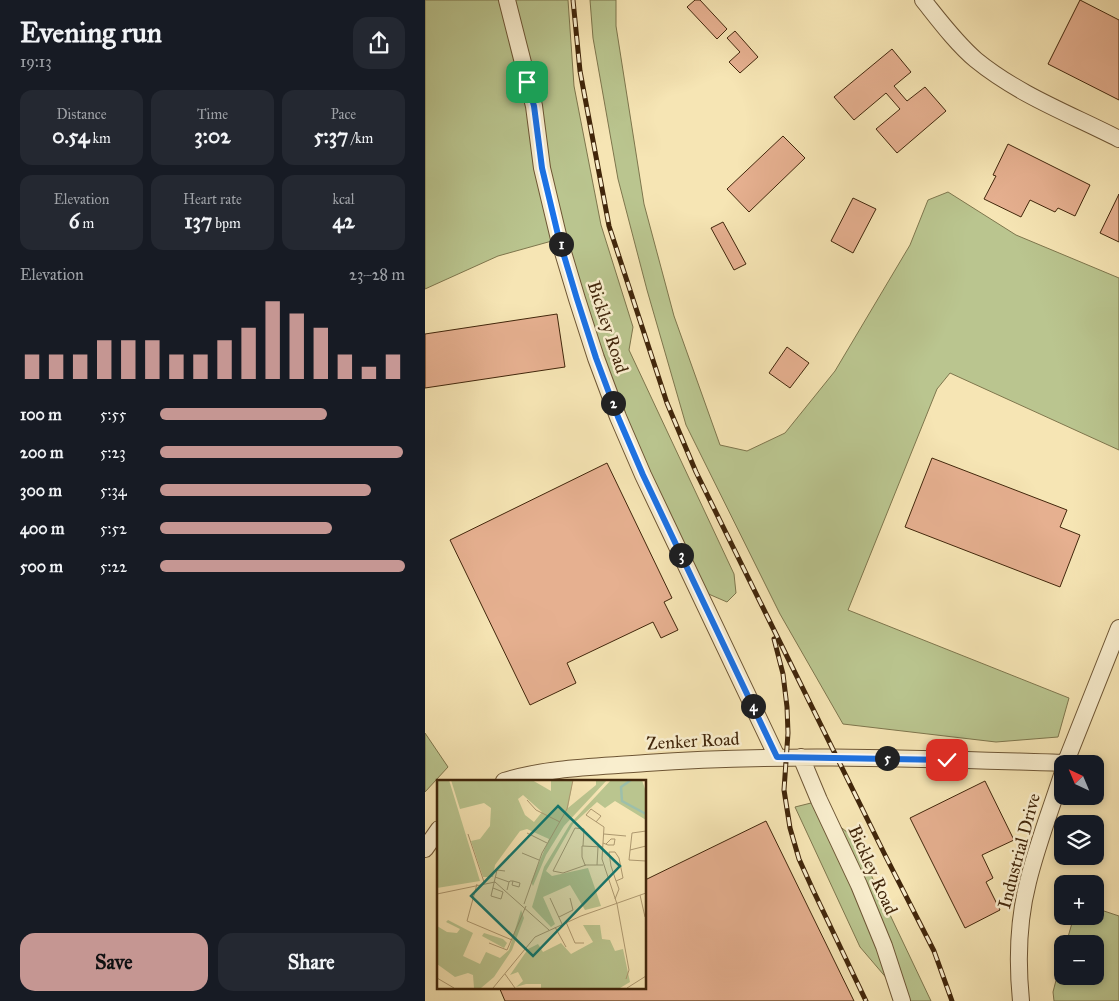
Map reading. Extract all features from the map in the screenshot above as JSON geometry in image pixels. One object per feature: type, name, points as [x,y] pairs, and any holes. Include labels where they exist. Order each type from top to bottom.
[{"type":"street","name":"Bickley Road","points":[[507,0],[534,106],[542,168],[557,230],[596,358],[618,417],[643,475],[777,757]]},
{"type":"street","points":[[923,0],[968,52],[995,74],[1026,94],[1119,139]]},
{"type":"street","name":"Industrial Drive","points":[[1068,755],[1119,628]]},
{"type":"street","name":"Zenker Road","points":[[508,780],[553,770],[777,757],[1054,766]]},
{"type":"street","name":"Bickley Road","points":[[801,757],[859,885],[884,946],[902,1001]]},
{"type":"street","name":"Industrial Drive","points":[[1021,1001],[1019,945],[1022,914],[1028,883],[1054,798]]},
{"type":"street","points":[[425,849],[437,832]]},
{"type":"green space","points":[[425,0],[568,0],[574,86],[601,225],[633,327],[629,350],[734,574],[736,593],[727,602],[697,589],[643,475],[559,239],[498,256],[425,289]]},
{"type":"green space","points":[[590,0],[616,0],[616,26],[644,204],[674,316],[720,445],[747,451],[785,433],[835,371],[910,245],[928,200],[948,192],[1016,235],[1119,278],[1119,450],[950,373],[937,389],[848,610],[1069,698],[1058,737],[996,742],[843,724],[780,614],[686,425],[647,290],[618,179],[593,38]]},
{"type":"green space","points":[[425,733],[448,767],[425,792]]},
{"type":"green space","points":[[811,803],[853,837],[931,1001],[906,1001],[860,947],[795,807]]},
{"type":"green space","points":[[1104,911],[1119,916],[1119,1001],[1054,1001],[1055,985],[1104,985],[1104,935],[1069,935],[1071,925],[1104,925]]},
{"type":"building","points":[[695,0],[700,0],[727,29],[717,39],[687,7]]},
{"type":"building","points":[[1080,0],[1119,20],[1119,100],[1048,64]]},
{"type":"building","points":[[735,31],[758,57],[740,73],[729,62],[740,52],[727,38]]},
{"type":"building","points":[[892,49],[911,72],[894,86],[907,101],[925,87],[946,111],[897,153],[876,129],[900,109],[886,93],[854,120],[834,97]]},
{"type":"building","points":[[783,136],[805,158],[749,212],[727,189]]},
{"type":"building","points":[[1008,144],[1090,185],[1075,216],[1058,208],[1055,212],[1030,200],[1021,217],[984,199],[996,176],[993,175]]},
{"type":"building","points":[[1119,194],[1119,242],[1100,233]]},
{"type":"building","points":[[853,198],[876,209],[853,253],[831,241]]},
{"type":"building","points":[[723,222],[746,264],[734,270],[711,228]]},
{"type":"building","points":[[557,314],[565,367],[425,388],[425,334]]},
{"type":"building","points":[[787,347],[809,363],[790,388],[769,373]]},
{"type":"building","points":[[932,458],[1067,510],[1060,527],[1080,535],[1060,587],[905,527]]},
{"type":"building","points":[[607,463],[672,598],[664,602],[678,630],[661,638],[653,622],[567,663],[576,683],[530,705],[450,540]]},
{"type":"building","points":[[985,781],[1014,840],[982,855],[993,878],[986,882],[1000,910],[965,928],[910,818]]},
{"type":"building","points":[[766,821],[854,1001],[505,1001],[499,988],[646,988],[646,880]]},
{"type":"railway","points":[[573,0],[580,71],[609,226],[667,403],[696,472],[934,951],[952,1001]]},
{"type":"railway","points":[[774,639],[783,674],[787,707],[788,733],[784,790],[790,828],[799,859],[866,1001]]},
{"type":"route","points":[[527,82],[534,106],[542,168],[559,239],[596,358],[618,417],[643,475],[777,757],[947,760]]}]
